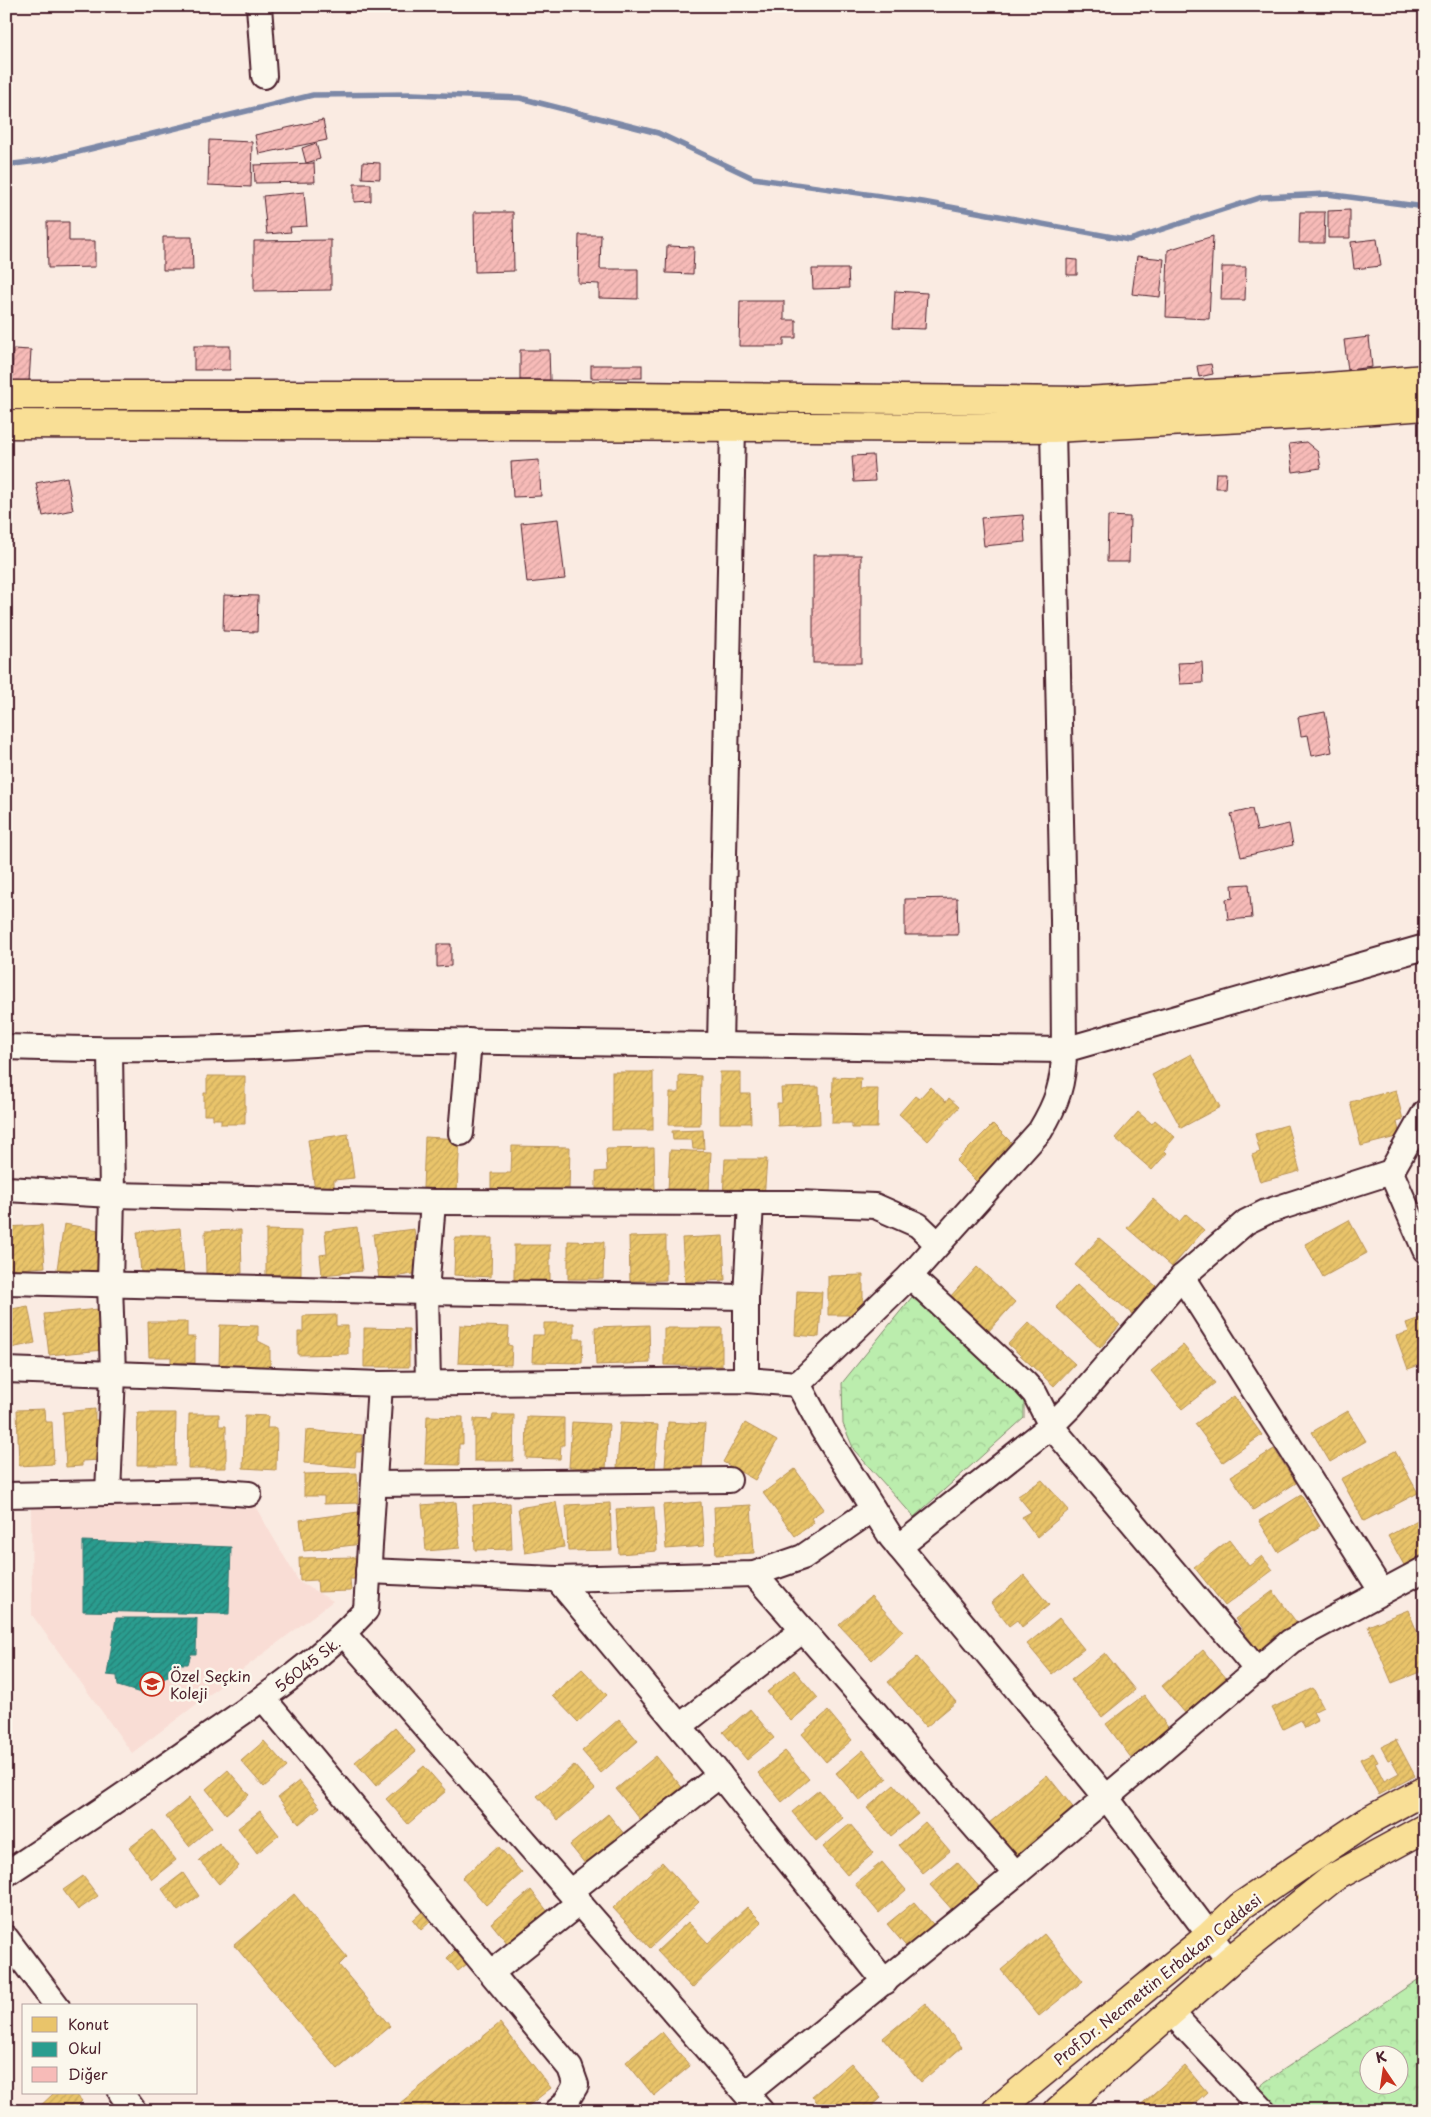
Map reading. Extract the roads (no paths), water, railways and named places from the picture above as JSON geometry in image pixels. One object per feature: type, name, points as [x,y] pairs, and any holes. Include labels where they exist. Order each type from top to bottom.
[{"type":"main road","points":[[6,394],[531,395],[1085,401],[1316,388],[1425,379]]},
{"type":"main road","points":[[6,424],[1053,428],[1320,414],[1425,406]]},
{"type":"main road","name":"Prof.Dr. Necmettin Erbakan Caddesi","points":[[996,2111],[1249,1901],[1366,1822],[1425,1790]]},
{"type":"main road","name":"Prof.Dr. Necmettin Erbakan Caddesi","points":[[1058,2111],[1229,1961],[1333,1878],[1425,1828]]},
{"type":"street","points":[[259,6],[264,76]]},
{"type":"street","points":[[720,1045],[733,427]]},
{"type":"street","points":[[6,1370],[380,1384],[746,1380],[798,1384],[910,1276],[1040,1131],[1053,1110],[1060,1089],[1064,1068],[1063,909],[1053,428]]},
{"type":"street","points":[[6,1047],[110,1051],[294,1047],[366,1040],[1064,1050],[1425,947]]},
{"type":"street","points":[[461,1133],[469,1041]]},
{"type":"street","points":[[108,1493],[113,1374],[110,1284],[112,1194],[110,1051]]},
{"type":"street","points":[[899,1547],[1051,1426],[1072,1405],[1182,1277],[1246,1222],[1266,1212],[1391,1172],[1425,1112]]},
{"type":"street","points":[[1391,1172],[1425,1250]]},
{"type":"street","points":[[6,1189],[112,1194],[433,1202],[751,1203],[875,1206],[918,1225],[938,1244]]},
{"type":"street","points":[[428,1384],[426,1292],[433,1202]]},
{"type":"street","points":[[746,1380],[746,1297],[751,1203]]},
{"type":"street","points":[[910,1276],[1026,1383],[1035,1394],[1051,1426],[1258,1670]]},
{"type":"street","points":[[1182,1277],[1382,1592]]},
{"type":"street","points":[[6,1282],[746,1297]]},
{"type":"street","name":"56045 Sk.","points":[[6,1874],[125,1795],[263,1698],[344,1634],[366,1610],[380,1384]]},
{"type":"street","points":[[798,1384],[822,1430],[899,1547],[1106,1797],[1229,1961]]},
{"type":"street","points":[[374,1484],[729,1480]]},
{"type":"street","points":[[6,1495],[209,1491],[249,1494]]},
{"type":"street","points":[[368,1571],[556,1580],[754,1574],[803,1557],[873,1509]]},
{"type":"street","points":[[344,1634],[754,2102],[884,1982],[1016,1874],[1291,1641],[1425,1569]]},
{"type":"street","points":[[754,1574],[1016,1874]]},
{"type":"street","points":[[556,1580],[720,1775],[884,1982]]},
{"type":"street","points":[[680,1726],[803,1630]]},
{"type":"street","points":[[263,1698],[570,2068],[576,2085],[564,2105],[557,2111]]},
{"type":"street","points":[[492,1972],[575,1896],[720,1775]]},
{"type":"street","points":[[6,1938],[56,2004]]},
{"type":"street","points":[[1170,2011],[1264,2111]]},
{"type":"street","points":[[122,2094],[134,2111]]},
{"type":"waterway","points":[[6,165],[45,160],[313,95],[412,94],[520,98],[658,133],[753,178],[923,202],[1129,240],[1262,197],[1327,194],[1425,207]]},
{"type":"place","name":"Özel Seçkin Koleji","points":[[152,1684]]}]
